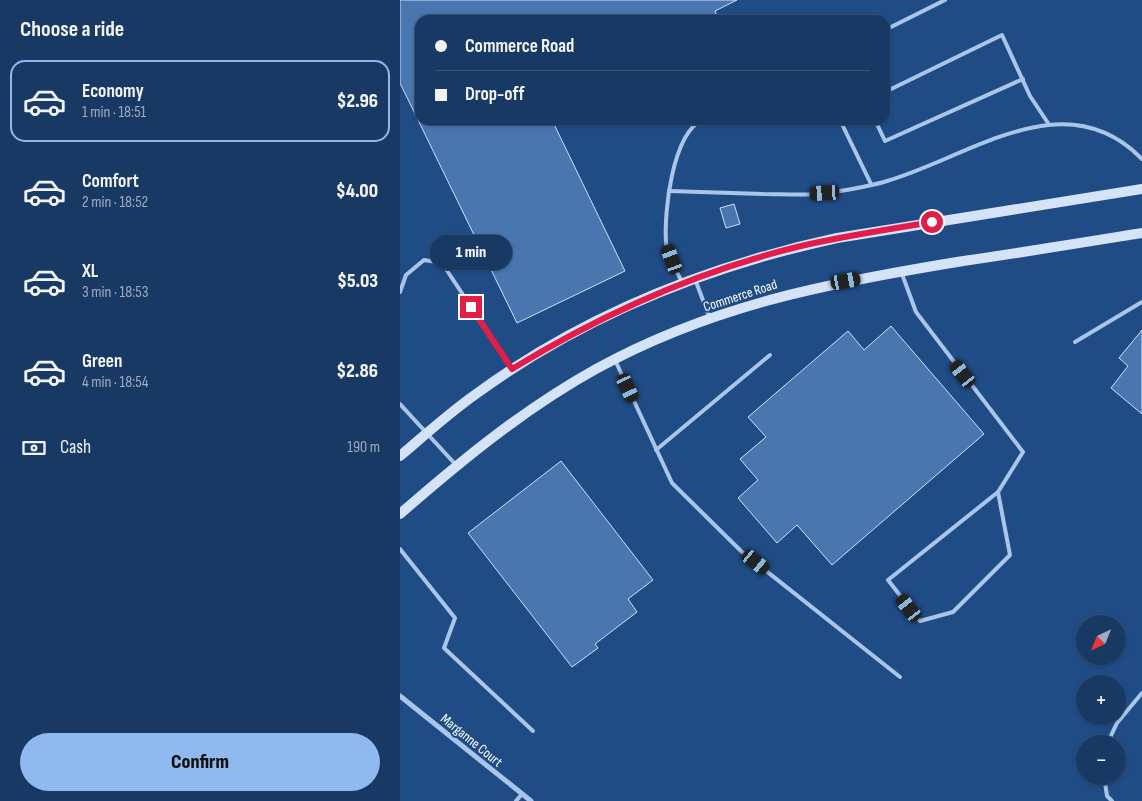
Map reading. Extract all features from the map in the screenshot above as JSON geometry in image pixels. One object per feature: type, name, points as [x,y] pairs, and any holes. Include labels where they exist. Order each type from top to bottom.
[{"type":"main road","points":[[400,456],[477,393],[512,369],[565,337],[606,316],[682,282],[757,258],[837,238],[1142,188]]},
{"type":"main road","name":"Commerce Road","points":[[400,514],[456,465],[540,403],[615,360],[657,340],[710,319],[781,296],[846,281],[1142,233]]},
{"type":"street","name":"Marganne Court","points":[[400,696],[531,801]]},
{"type":"lane","points":[[890,28],[945,0]]},
{"type":"lane","points":[[890,90],[1002,35],[1030,96],[1048,123]]},
{"type":"lane","points":[[877,125],[885,140],[1023,79]]},
{"type":"lane","points":[[669,191],[794,195],[825,193],[886,181],[1022,129],[1048,123],[1079,124],[1109,134],[1130,146],[1142,159]]},
{"type":"lane","points":[[682,282],[666,244],[669,191],[684,140],[693,125]]},
{"type":"lane","points":[[842,125],[871,184]]},
{"type":"lane","points":[[400,292],[406,275],[424,260],[442,263],[512,369]]},
{"type":"lane","points":[[902,272],[916,312],[1023,452],[998,492],[888,580],[920,622],[953,612],[1010,555],[998,492]]},
{"type":"lane","points":[[694,278],[710,319]]},
{"type":"lane","points":[[1075,342],[1142,302]]},
{"type":"lane","points":[[656,450],[770,355]]},
{"type":"lane","points":[[615,360],[672,483],[741,551],[900,677]]},
{"type":"lane","points":[[400,404],[456,465]]},
{"type":"lane","points":[[400,549],[455,618],[444,648],[533,731]]},
{"type":"lane","points":[[1111,735],[1117,723],[1142,693]]},
{"type":"lane","points":[[1105,785],[1107,796],[1112,801]]},
{"type":"lane","points":[[516,801],[522,794]]},
{"type":"building","points":[[400,0],[737,0],[715,11],[717,15],[415,15],[415,114],[400,83]]},
{"type":"building","points":[[420,125],[554,125],[625,271],[517,323]]},
{"type":"building","points":[[734,204],[740,224],[726,228],[720,208]]},
{"type":"building","points":[[891,326],[984,434],[832,565],[797,525],[777,543],[738,498],[758,480],[740,459],[766,437],[748,417],[848,331],[864,350]]},
{"type":"building","points":[[1142,330],[1142,414],[1111,388],[1128,366],[1119,358]]},
{"type":"building","points":[[561,461],[653,580],[628,599],[637,612],[595,644],[598,648],[572,667],[468,533]]},
{"type":"route","points":[[471,307],[512,369],[565,337],[606,316],[682,282],[719,269],[798,246],[932,222]]}]
